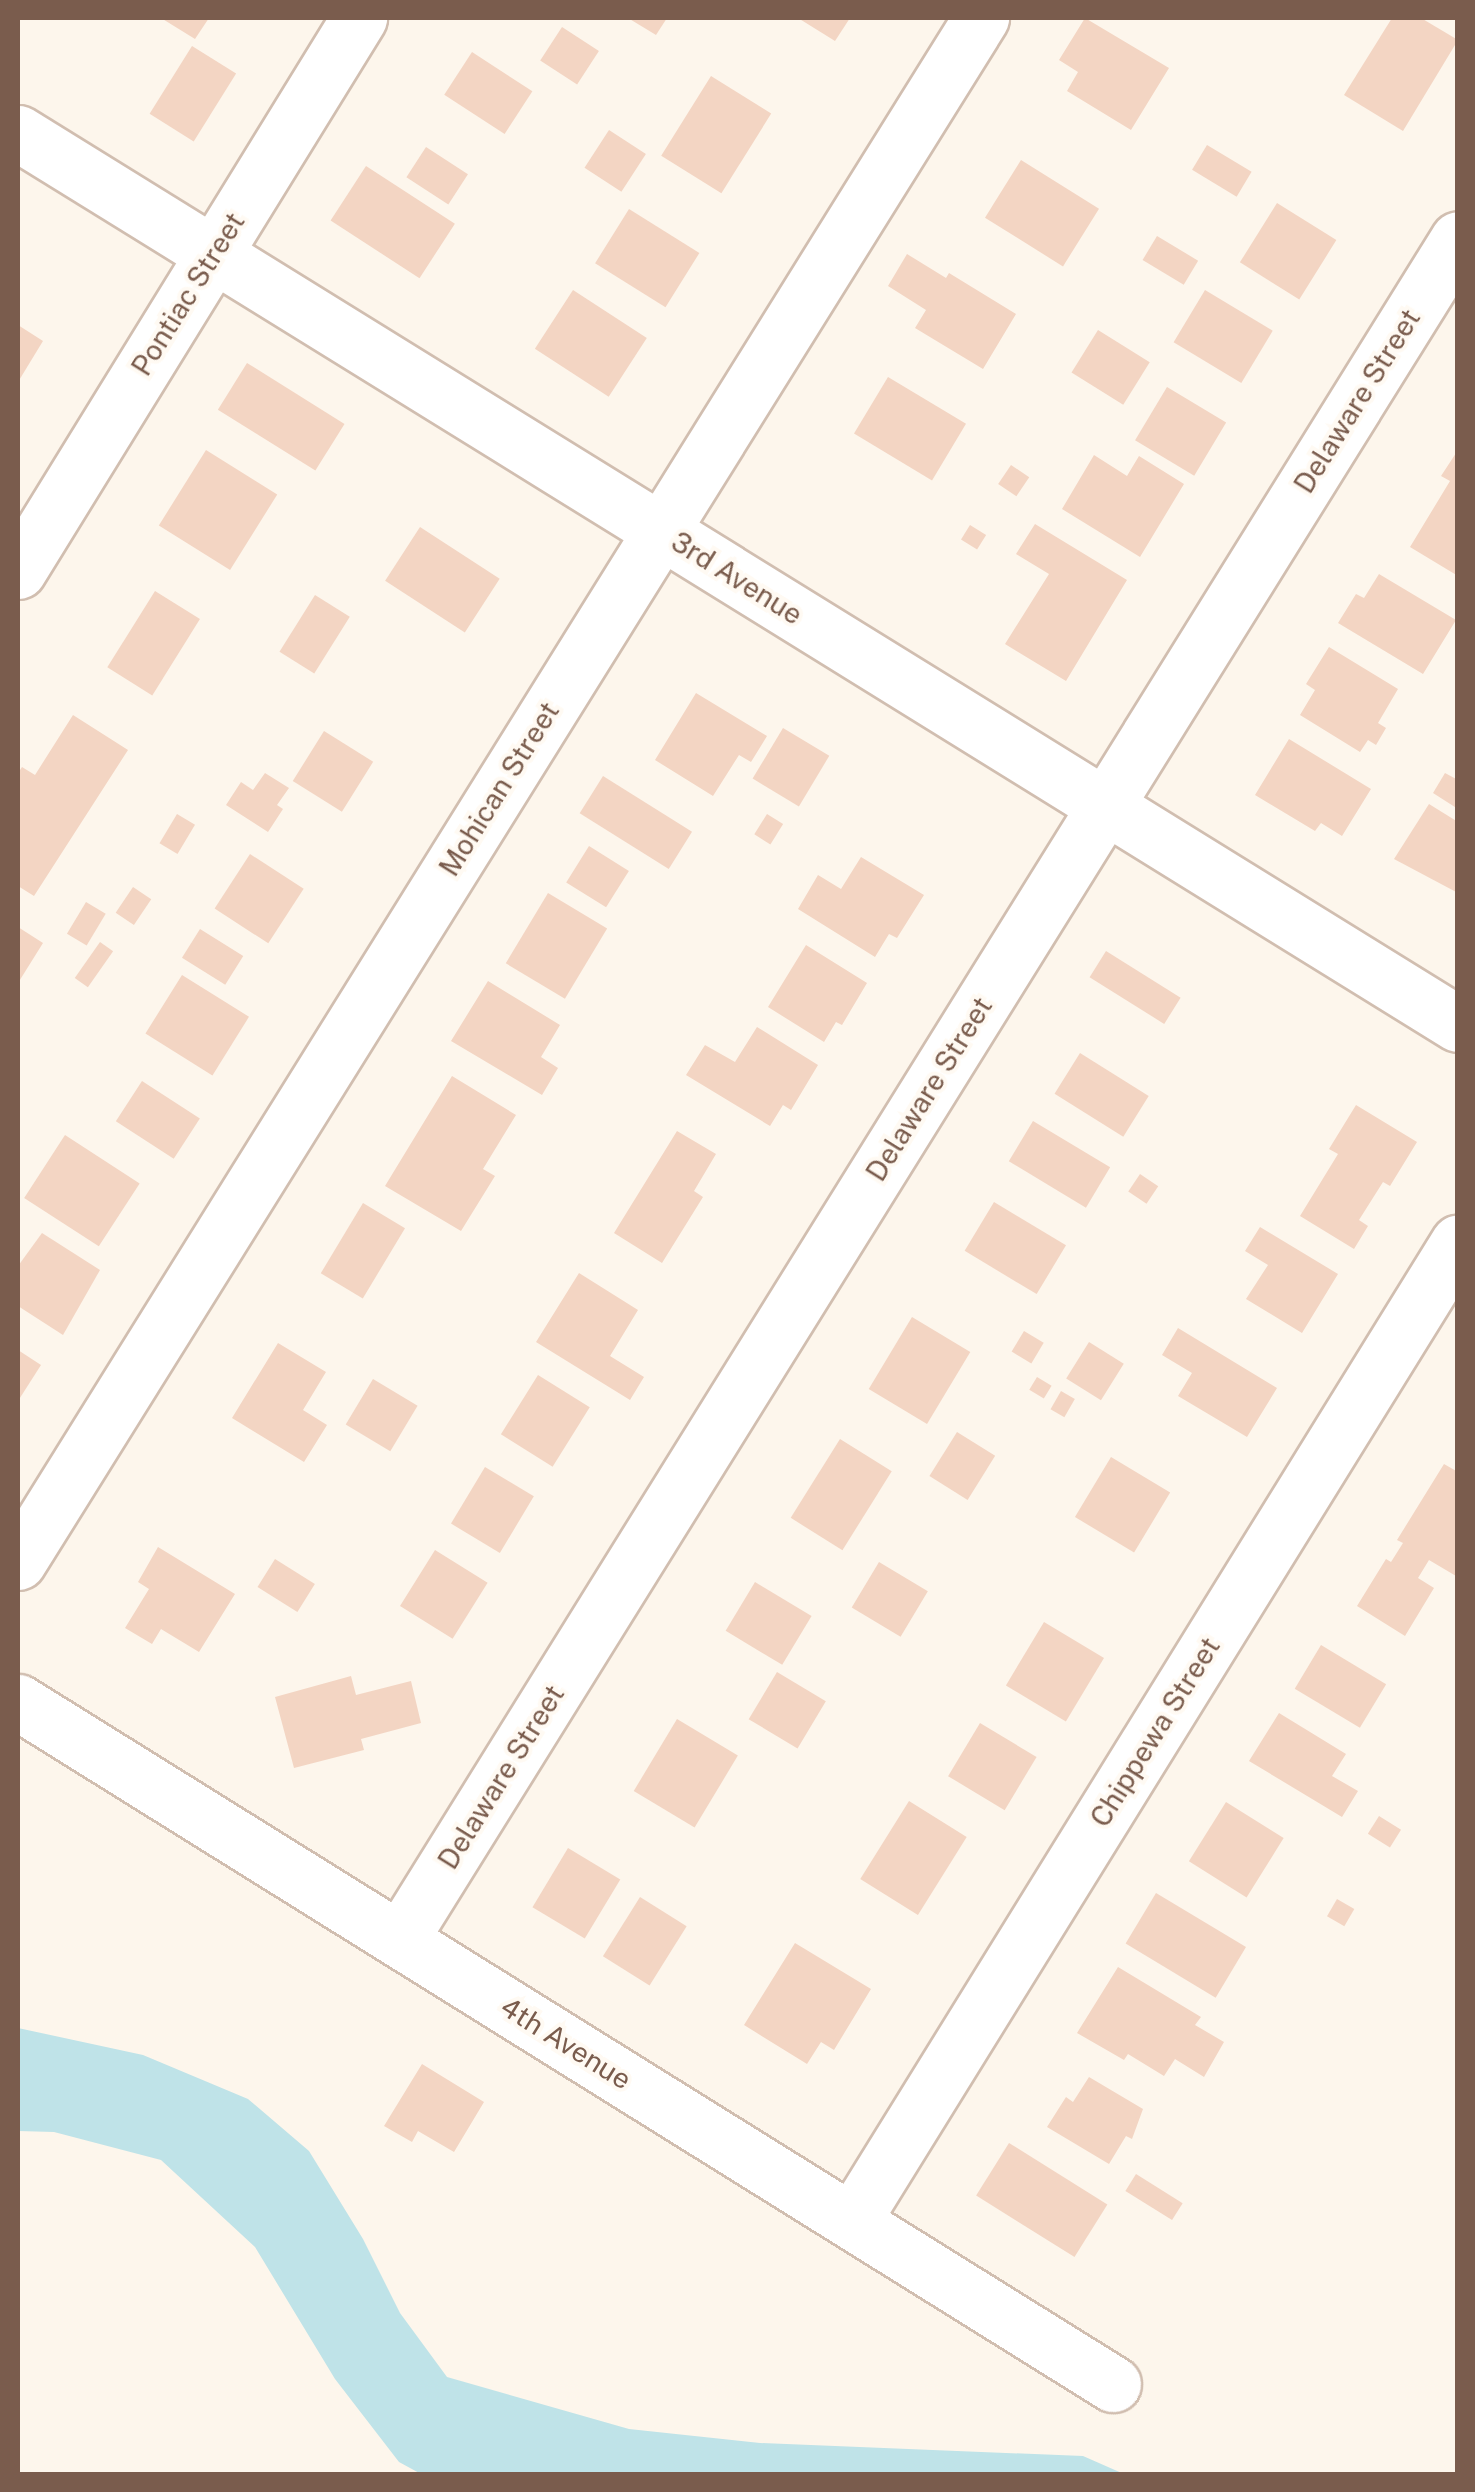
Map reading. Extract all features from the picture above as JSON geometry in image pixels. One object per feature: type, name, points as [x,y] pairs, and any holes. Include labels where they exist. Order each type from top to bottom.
[{"type":"street","name":"Pontiac Street","points":[[18,571],[359,18]]},
{"type":"street","name":"Mohican Street","points":[[18,1562],[980,18]]},
{"type":"street","name":"3rd Avenue","points":[[18,133],[1458,1024]]},
{"type":"street","name":"Delaware Street","points":[[400,1940],[1458,239]]},
{"type":"street","name":"Chippewa Street","points":[[852,2221],[1458,1243]]},
{"type":"street","name":"4th Avenue","points":[[18,1702],[1113,2384]]},
{"type":"water","points":[[18,2028],[143,2055],[248,2099],[309,2151],[363,2239],[400,2313],[447,2377],[629,2429],[760,2443],[1083,2456],[1124,2474],[421,2474],[399,2462],[335,2379],[255,2247],[161,2160],[54,2132],[18,2131]]},
{"type":"building","points":[[161,18],[209,18],[195,39]]},
{"type":"building","points":[[628,18],[667,18],[656,35]]},
{"type":"building","points":[[798,18],[850,18],[835,41]]},
{"type":"building","points":[[1085,18],[1169,68],[1131,130],[1067,91],[1078,72],[1059,60]]},
{"type":"building","points":[[1392,18],[1421,18],[1458,40],[1403,131],[1344,95]]},
{"type":"building","points":[[562,27],[599,51],[577,85],[540,61]]},
{"type":"building","points":[[192,46],[236,74],[194,141],[150,114]]},
{"type":"building","points":[[472,52],[532,91],[505,134],[444,95]]},
{"type":"building","points":[[711,76],[771,114],[721,193],[661,156]]},
{"type":"building","points":[[609,130],[646,154],[621,192],[584,168]]},
{"type":"building","points":[[1207,145],[1252,172],[1237,197],[1192,170]]},
{"type":"building","points":[[426,147],[468,174],[448,204],[406,177]]},
{"type":"building","points":[[1021,160],[1099,209],[1063,266],[985,218]]},
{"type":"building","points":[[366,166],[455,224],[419,278],[331,221]]},
{"type":"building","points":[[1277,203],[1336,240],[1299,299],[1240,262]]},
{"type":"building","points":[[629,209],[699,253],[665,307],[595,263]]},
{"type":"building","points":[[1157,236],[1198,261],[1184,285],[1143,260]]},
{"type":"building","points":[[907,254],[946,278],[949,273],[1016,314],[983,369],[915,328],[926,310],[888,286]]},
{"type":"building","points":[[573,290],[647,338],[609,397],[535,349]]},
{"type":"building","points":[[1205,290],[1273,331],[1241,383],[1174,342]]},
{"type":"building","points":[[18,325],[43,341],[18,382]]},
{"type":"building","points":[[1098,330],[1150,362],[1123,405],[1072,372]]},
{"type":"building","points":[[247,363],[345,424],[315,471],[218,410]]},
{"type":"building","points":[[888,377],[966,424],[932,480],[854,434]]},
{"type":"building","points":[[1167,387],[1226,423],[1194,476],[1135,440]]},
{"type":"building","points":[[206,450],[277,495],[230,570],[159,525]]},
{"type":"building","points":[[1458,450],[1458,576],[1410,547],[1450,481],[1441,476]]},
{"type":"building","points":[[1094,455],[1127,476],[1139,456],[1184,484],[1140,557],[1062,509]]},
{"type":"building","points":[[1011,465],[1029,477],[1016,496],[998,484]]},
{"type":"building","points":[[1035,524],[1127,580],[1066,681],[1005,644],[1049,574],[1016,554]]},
{"type":"building","points":[[970,525],[986,535],[977,549],[961,539]]},
{"type":"building","points":[[420,527],[500,579],[465,632],[385,581]]},
{"type":"building","points":[[1379,574],[1456,620],[1423,674],[1338,623],[1356,594],[1364,598]]},
{"type":"building","points":[[155,591],[200,619],[152,695],[107,667]]},
{"type":"building","points":[[315,595],[350,617],[314,674],[279,652]]},
{"type":"building","points":[[1329,647],[1398,689],[1378,723],[1386,728],[1376,745],[1368,740],[1360,752],[1300,715],[1315,690],[1306,684]]},
{"type":"building","points":[[696,693],[767,736],[751,762],[739,755],[713,796],[655,760]]},
{"type":"building","points":[[73,715],[128,750],[34,896],[18,886],[18,773],[22,767],[35,775]]},
{"type":"building","points":[[783,728],[829,756],[799,806],[753,779]]},
{"type":"building","points":[[324,731],[373,762],[342,812],[293,781]]},
{"type":"building","points":[[1289,739],[1371,789],[1342,836],[1321,823],[1315,831],[1255,795]]},
{"type":"building","points":[[265,773],[289,788],[277,805],[283,809],[268,832],[226,805],[241,782],[253,790]]},
{"type":"building","points":[[1445,773],[1458,780],[1458,809],[1433,793]]},
{"type":"building","points":[[603,776],[692,832],[669,869],[580,813]]},
{"type":"building","points":[[1429,804],[1458,822],[1458,893],[1394,859]]},
{"type":"building","points":[[177,814],[195,825],[177,854],[159,843]]},
{"type":"building","points":[[767,814],[783,824],[770,844],[754,834]]},
{"type":"building","points":[[589,846],[629,871],[606,907],[566,882]]},
{"type":"building","points":[[250,854],[304,889],[268,943],[215,909]]},
{"type":"building","points":[[861,857],[924,895],[897,938],[889,934],[875,957],[798,909],[818,875],[841,889]]},
{"type":"building","points":[[133,887],[151,899],[134,925],[116,913]]},
{"type":"building","points":[[548,893],[607,929],[565,999],[506,963]]},
{"type":"building","points":[[86,902],[106,914],[87,946],[67,934]]},
{"type":"building","points":[[18,927],[43,943],[18,983]]},
{"type":"building","points":[[200,929],[243,956],[225,985],[182,958]]},
{"type":"building","points":[[100,942],[113,951],[88,987],[75,978]]},
{"type":"building","points":[[806,945],[867,983],[842,1025],[836,1022],[824,1042],[768,1007]]},
{"type":"building","points":[[1106,951],[1181,998],[1164,1024],[1090,977]]},
{"type":"building","points":[[182,975],[249,1017],[212,1075],[145,1034]]},
{"type":"building","points":[[488,981],[560,1025],[541,1057],[558,1068],[542,1095],[451,1041]]},
{"type":"building","points":[[757,1027],[818,1065],[791,1110],[783,1105],[770,1126],[686,1075],[705,1045],[735,1062]]},
{"type":"building","points":[[1080,1053],[1149,1096],[1123,1137],[1055,1094]]},
{"type":"building","points":[[452,1076],[516,1115],[483,1169],[495,1176],[461,1231],[385,1186]]},
{"type":"building","points":[[142,1081],[200,1119],[174,1159],[116,1121]]},
{"type":"building","points":[[1356,1105],[1417,1142],[1390,1186],[1383,1182],[1359,1220],[1368,1226],[1354,1249],[1300,1216],[1338,1154],[1329,1149]]},
{"type":"building","points":[[1033,1121],[1110,1167],[1086,1208],[1009,1161]]},
{"type":"building","points":[[677,1131],[716,1154],[694,1191],[703,1197],[662,1263],[614,1233]]},
{"type":"building","points":[[65,1135],[140,1183],[99,1246],[24,1198]]},
{"type":"building","points":[[1140,1174],[1158,1186],[1146,1204],[1128,1191]]},
{"type":"building","points":[[994,1202],[1066,1245],[1037,1294],[965,1251]]},
{"type":"building","points":[[363,1203],[405,1228],[363,1299],[321,1273]]},
{"type":"building","points":[[1260,1227],[1338,1274],[1302,1333],[1246,1299],[1268,1265],[1245,1251]]},
{"type":"building","points":[[42,1233],[100,1270],[63,1335],[18,1306],[18,1266]]},
{"type":"building","points":[[579,1273],[638,1310],[610,1356],[644,1377],[630,1400],[536,1342]]},
{"type":"building","points":[[912,1317],[970,1352],[927,1424],[869,1389]]},
{"type":"building","points":[[1178,1328],[1277,1388],[1247,1437],[1178,1396],[1192,1373],[1162,1355]]},
{"type":"building","points":[[1024,1331],[1044,1343],[1031,1363],[1012,1352]]},
{"type":"building","points":[[1089,1342],[1124,1364],[1101,1400],[1066,1378]]},
{"type":"building","points":[[278,1343],[326,1372],[303,1410],[327,1425],[304,1462],[232,1418]]},
{"type":"building","points":[[18,1350],[41,1365],[18,1401]]},
{"type":"building","points":[[538,1375],[590,1407],[553,1467],[501,1434]]},
{"type":"building","points":[[1037,1377],[1052,1386],[1044,1399],[1029,1390]]},
{"type":"building","points":[[373,1379],[418,1406],[390,1451],[346,1424]]},
{"type":"building","points":[[1061,1391],[1075,1399],[1064,1417],[1050,1409]]},
{"type":"building","points":[[957,1432],[995,1456],[968,1500],[929,1476]]},
{"type":"building","points":[[840,1439],[892,1471],[842,1550],[791,1518]]},
{"type":"building","points":[[1111,1457],[1170,1493],[1134,1553],[1075,1517]]},
{"type":"building","points":[[1444,1464],[1458,1472],[1458,1573],[1456,1576],[1429,1560],[1418,1578],[1434,1588],[1405,1636],[1357,1606],[1386,1559],[1391,1562],[1403,1543],[1397,1540]]},
{"type":"building","points":[[485,1467],[534,1496],[500,1553],[451,1524]]},
{"type":"building","points":[[158,1547],[235,1594],[199,1652],[161,1629],[152,1644],[125,1628],[149,1589],[138,1582]]},
{"type":"building","points":[[435,1550],[488,1583],[453,1639],[400,1606]]},
{"type":"building","points":[[275,1559],[315,1584],[297,1612],[258,1587]]},
{"type":"building","points":[[879,1562],[928,1591],[901,1637],[852,1607]]},
{"type":"building","points":[[755,1582],[812,1616],[782,1665],[726,1631]]},
{"type":"building","points":[[1044,1622],[1104,1658],[1066,1721],[1006,1685]]},
{"type":"building","points":[[1321,1645],[1386,1684],[1360,1728],[1295,1689]]},
{"type":"building","points":[[777,1672],[826,1701],[798,1749],[749,1719]]},
{"type":"building","points":[[351,1676],[356,1695],[411,1681],[421,1723],[361,1739],[364,1750],[294,1768],[275,1697]]},
{"type":"building","points":[[1279,1713],[1346,1754],[1332,1776],[1358,1791],[1342,1817],[1249,1761]]},
{"type":"building","points":[[677,1719],[738,1756],[695,1828],[634,1791]]},
{"type":"building","points":[[980,1723],[1037,1757],[1005,1810],[948,1776]]},
{"type":"building","points":[[909,1801],[967,1837],[918,1915],[860,1879]]},
{"type":"building","points":[[1226,1802],[1284,1838],[1247,1897],[1189,1861]]},
{"type":"building","points":[[1379,1816],[1401,1830],[1390,1848],[1368,1834]]},
{"type":"building","points":[[568,1848],[620,1879],[585,1939],[532,1907]]},
{"type":"building","points":[[1156,1893],[1246,1947],[1216,1998],[1126,1944]]},
{"type":"building","points":[[640,1897],[687,1926],[650,1986],[603,1956]]},
{"type":"building","points":[[1337,1899],[1354,1909],[1344,1926],[1327,1916]]},
{"type":"building","points":[[795,1943],[871,1989],[834,2050],[821,2042],[807,2064],[744,2025]]},
{"type":"building","points":[[1118,1967],[1201,2017],[1195,2025],[1224,2042],[1204,2077],[1175,2059],[1164,2076],[1128,2054],[1124,2060],[1077,2033]]},
{"type":"building","points":[[422,2064],[484,2102],[454,2152],[418,2131],[412,2142],[384,2126]]},
{"type":"building","points":[[1089,2077],[1143,2109],[1132,2139],[1126,2136],[1109,2164],[1047,2127],[1066,2097],[1073,2102]]},
{"type":"building","points":[[1009,2143],[1107,2204],[1075,2257],[976,2196]]},
{"type":"building","points":[[1136,2174],[1183,2203],[1172,2220],[1125,2191]]}]
